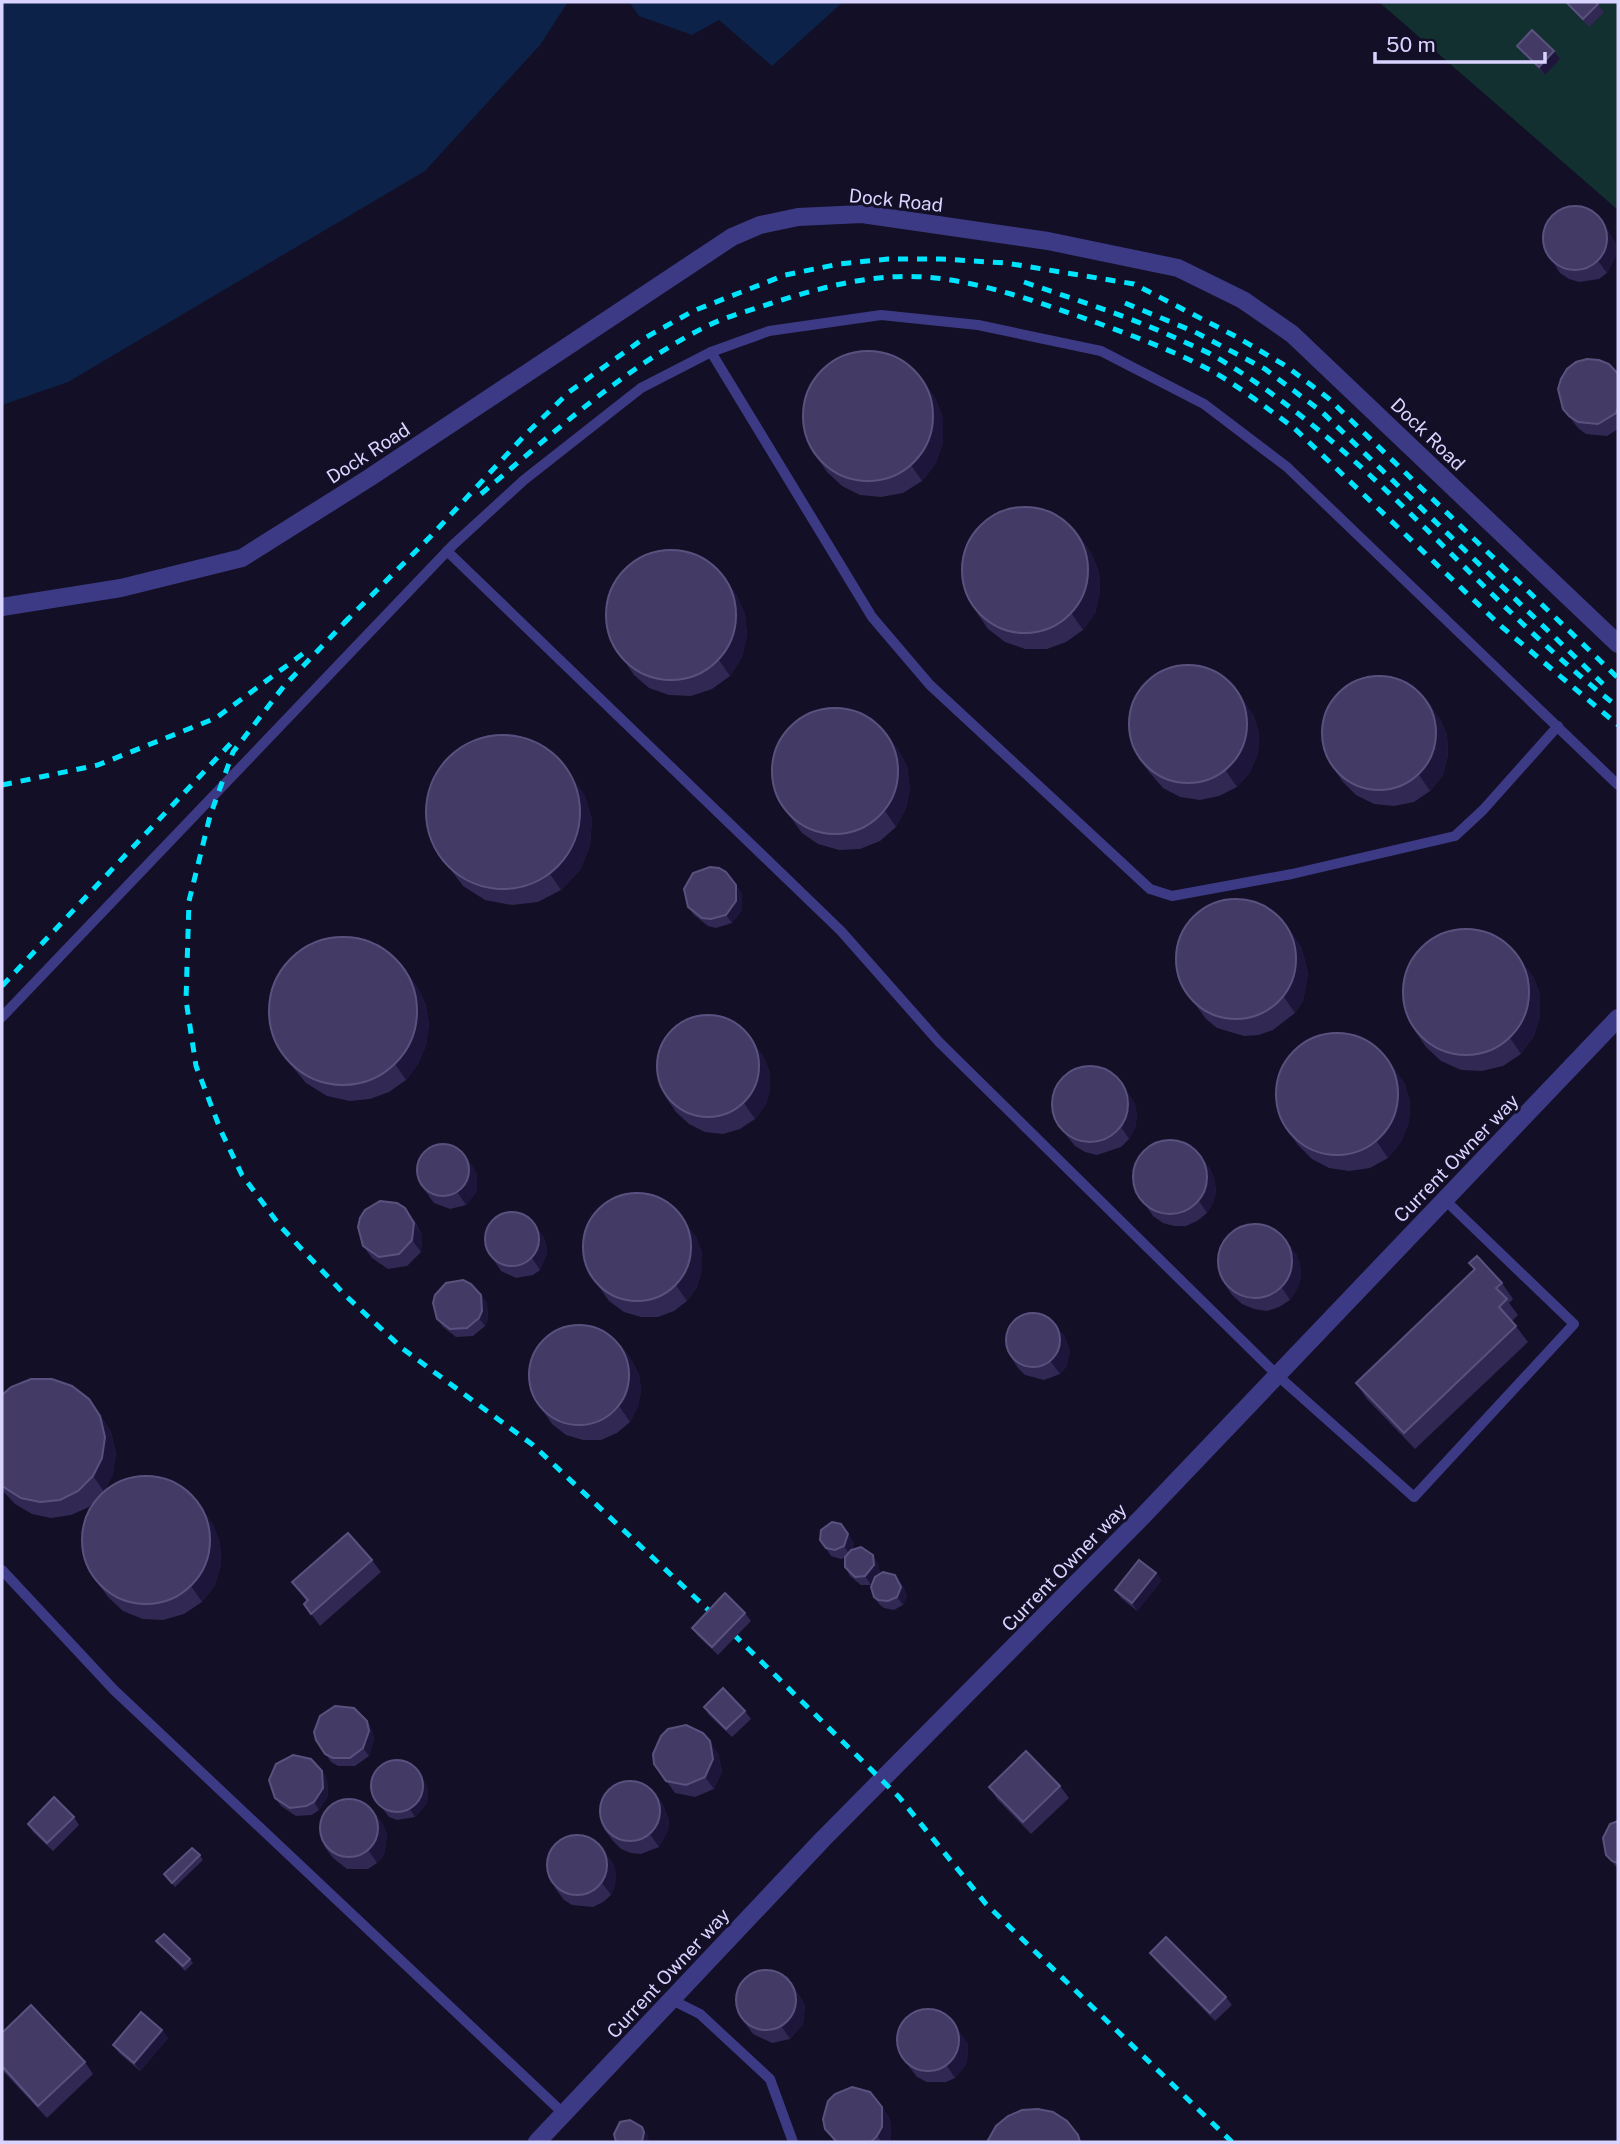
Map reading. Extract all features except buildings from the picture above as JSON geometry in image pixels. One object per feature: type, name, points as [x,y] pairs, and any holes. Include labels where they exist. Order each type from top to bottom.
[{"type":"street","name":"Dock Road","points":[[2,607],[121,588],[242,558],[381,471],[732,237],[760,225],[798,217],[862,214],[1048,241],[1178,268],[1242,300],[1292,334],[1618,644]]},
{"type":"street","name":"Current Owner way","points":[[537,2142],[823,1839],[1142,1517],[1618,1018]]},
{"type":"lane","points":[[2,1017],[447,551],[524,480],[640,388],[711,352],[769,331],[881,315],[978,325],[1101,351],[1204,404],[1287,467],[1618,785]]},
{"type":"lane","points":[[711,352],[872,617],[930,685],[1150,889],[1171,897],[1292,874],[1455,836],[1483,810],[1558,726]]},
{"type":"lane","points":[[447,551],[841,931],[939,1042],[1278,1375],[1415,1497],[1574,1324],[1445,1200]]},
{"type":"lane","points":[[2,1570],[114,1690],[564,2114]]},
{"type":"lane","points":[[672,2000],[700,2014],[770,2079],[793,2142]]},
{"type":"green space","points":[[1379,2],[1618,2],[1618,210]]},
{"type":"water","points":[[2,2],[568,2],[540,45],[425,171],[68,382],[2,405]]},
{"type":"water","points":[[629,2],[843,2],[772,66],[719,20],[692,35],[639,16]]},
{"type":"railway","points":[[344,623],[569,392],[643,339],[693,311],[785,275],[839,264],[888,259],[941,259],[1006,263],[1134,284],[1235,336],[1286,366],[1328,398],[1618,678]]},
{"type":"railway","points":[[481,494],[616,383],[674,344],[713,323],[807,292],[846,283],[905,276],[964,282],[1041,303],[1145,341],[1210,370],[1242,390],[1293,427],[1502,627],[1618,725]]},
{"type":"railway","points":[[1024,282],[1178,339],[1216,357],[1272,394],[1374,479],[1518,619],[1618,707]]},
{"type":"railway","points":[[1125,303],[1195,332],[1265,369],[1322,412],[1603,684]]},
{"type":"railway","points":[[349,618],[284,686],[233,752],[210,816],[189,901],[186,1000],[196,1066],[221,1131],[242,1175],[280,1226],[345,1295],[403,1349],[533,1445],[718,1619],[899,1797],[986,1904],[1232,2142]]},
{"type":"railway","points":[[2,785],[98,765],[216,718],[308,650]]},
{"type":"railway","points":[[2,986],[234,740]]}]
